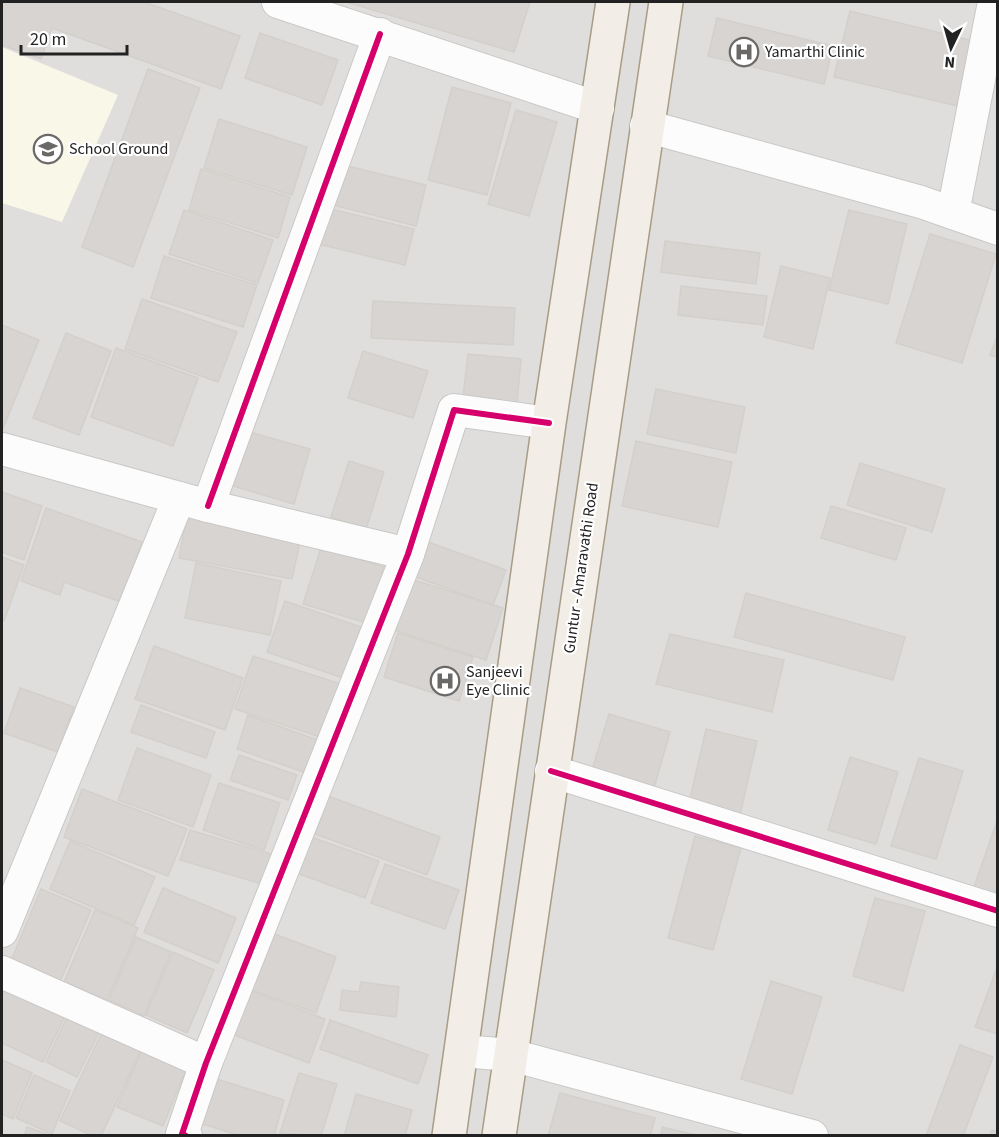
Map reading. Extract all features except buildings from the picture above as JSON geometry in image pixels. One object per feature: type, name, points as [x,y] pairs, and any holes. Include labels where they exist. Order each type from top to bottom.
[{"type":"main road","points":[[449,1136],[549,423],[613,2]]},
{"type":"main road","name":"Guntur - Amaravathi Road","points":[[499,1136],[666,2]]},
{"type":"street","points":[[278,2],[598,108]]},
{"type":"street","points":[[953,213],[994,2]]},
{"type":"street","points":[[2,931],[193,502],[380,34]]},
{"type":"street","points":[[646,126],[953,213],[998,229]]},
{"type":"street","points":[[186,1136],[182,1134],[206,1063],[408,554],[454,410],[549,423]]},
{"type":"street","points":[[2,449],[193,502],[408,554]]},
{"type":"street","points":[[551,771],[998,911]]},
{"type":"street","points":[[2,972],[206,1063]]},
{"type":"street","points":[[461,1051],[511,1055],[812,1136]]},
{"type":"shaded area","points":[[2,2],[997,2],[997,1135],[2,1135]]},
{"type":"shaded area","name":"School Ground","points":[[2,47],[118,95],[62,222],[2,203]]},
{"type":"cycle path","points":[[208,506],[380,34]]},
{"type":"cycle path","points":[[186,1136],[182,1134],[206,1063],[408,554],[454,410],[549,423]]},
{"type":"cycle path","points":[[551,771],[998,911]]},
{"type":"place","name":"Yamarthi Clinic","points":[[744,52]]},
{"type":"place","name":"School Ground","points":[[48,149]]},
{"type":"place","name":"Sanjeevi Eye Clinic","points":[[445,681]]}]
